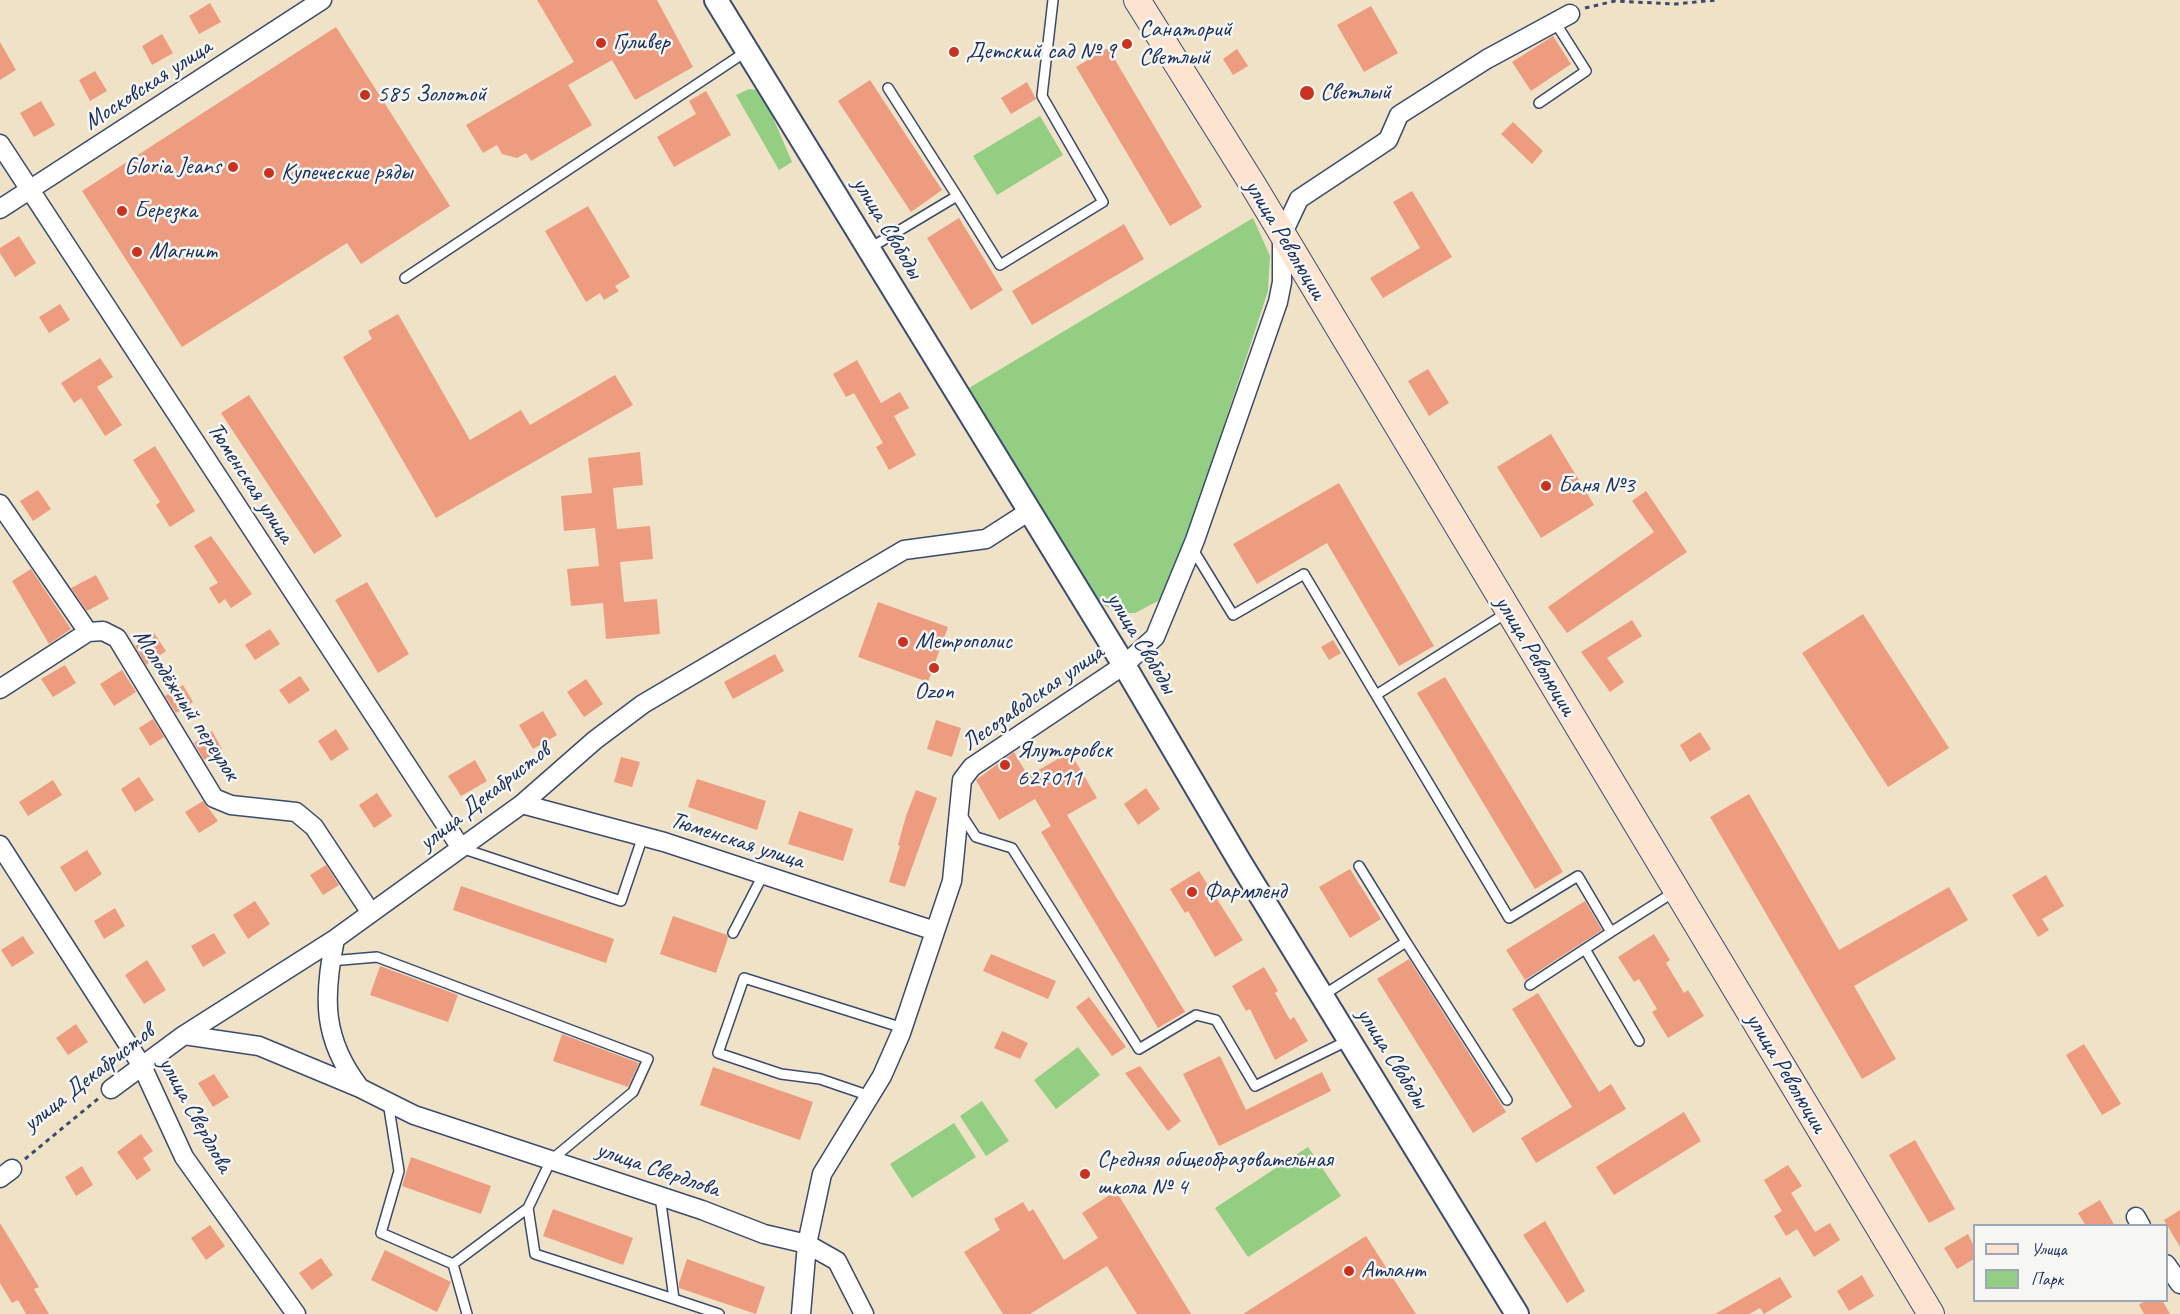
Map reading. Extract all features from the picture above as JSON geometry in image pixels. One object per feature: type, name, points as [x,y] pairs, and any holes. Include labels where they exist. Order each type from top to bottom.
[{"type":"main road","name":"улица Революции","points":[[1137,0],[1282,235],[1931,1314]]},
{"type":"street","name":"Московская улица","points":[[0,208],[322,0]]},
{"type":"street","name":"улица Свободы","points":[[716,0],[1028,512],[1124,664],[1240,862],[1517,1314]]},
{"type":"street","name":"Лесозаводская улица","points":[[801,1314],[807,1244],[822,1174],[882,1076],[903,1028],[951,881],[962,780],[972,767],[1124,664],[1155,637],[1192,548],[1278,302],[1282,282],[1282,235],[1299,199],[1388,140],[1399,116],[1487,59],[1562,19]]},
{"type":"street","name":"Тюменская улица","points":[[0,144],[461,849]]},
{"type":"street","points":[[0,504],[88,632],[0,689]]},
{"type":"street","name":"улица Декабристов","points":[[111,1089],[184,1035],[335,939],[461,849],[522,804],[595,740],[643,704],[904,550],[986,539],[1028,512]]},
{"type":"street","name":"Молодёжный переулок","points":[[88,632],[103,631],[117,638],[214,798],[231,805],[296,812],[314,827],[371,913]]},
{"type":"street","name":"Тюменская улица","points":[[522,804],[643,836],[935,932]]},
{"type":"street","name":"улица Свердлова","points":[[0,845],[141,1066],[184,1157],[296,1314]]},
{"type":"street","points":[[335,939],[326,984],[329,1028],[348,1073],[360,1088]]},
{"type":"street","name":"улица Свердлова","points":[[184,1035],[259,1046],[360,1088],[414,1115],[660,1196],[764,1234],[807,1244]]},
{"type":"street","points":[[807,1244],[837,1261],[864,1314]]},
{"type":"street","points":[[2168,1267],[2180,1284]]},
{"type":"lane","points":[[888,88],[1000,265],[1103,202],[1042,96],[1053,0]]},
{"type":"lane","points":[[1539,103],[1586,71],[1562,19]]},
{"type":"lane","points":[[405,278],[747,51]]},
{"type":"lane","points":[[868,249],[957,196]]},
{"type":"lane","points":[[1192,548],[1233,615],[1304,574],[1509,918],[1578,876],[1611,932]]},
{"type":"lane","points":[[1376,695],[1508,612]]},
{"type":"lane","points":[[958,810],[976,837],[1012,848],[1138,1049],[1196,1015],[1216,1020],[1255,1086],[1349,1040]]},
{"type":"lane","points":[[461,849],[621,902],[643,836]]},
{"type":"lane","points":[[1359,866],[1507,1100]]},
{"type":"lane","points":[[733,933],[763,875]]},
{"type":"lane","points":[[1530,986],[1676,891]]},
{"type":"lane","points":[[1322,996],[1406,942]]},
{"type":"lane","points":[[1585,949],[1639,1041]]},
{"type":"lane","points":[[330,961],[377,957],[648,1059],[633,1092],[551,1160],[528,1208],[453,1264]]},
{"type":"lane","points":[[870,1096],[820,1079],[781,1074],[718,1053],[744,978],[903,1028]]},
{"type":"lane","points":[[388,1102],[399,1171],[381,1233],[453,1264]]},
{"type":"lane","points":[[660,1196],[674,1299]]},
{"type":"lane","points":[[528,1208],[535,1254],[719,1314]]},
{"type":"lane","points":[[453,1264],[467,1314]]},
{"type":"path","points":[[1562,19],[1594,5],[1615,1],[1676,4],[1717,0]]},
{"type":"path","name":"улица Декабристов","points":[[6,1174],[74,1116],[111,1089]]},
{"type":"green space","points":[[749,89],[757,90],[765,99],[792,162],[779,170],[736,95]]},
{"type":"green space","points":[[1040,116],[1063,155],[997,195],[973,156]]},
{"type":"green space","points":[[1253,218],[1270,256],[1268,291],[1183,550],[1160,600],[1135,613],[1119,613],[1102,604],[1093,595],[969,388]]},
{"type":"green space","points":[[1078,1047],[1100,1075],[1056,1109],[1034,1080]]},
{"type":"green space","points":[[982,1101],[1009,1141],[986,1156],[960,1116]]},
{"type":"green space","points":[[954,1123],[976,1157],[912,1198],[890,1164]]},
{"type":"green space","points":[[1308,1147],[1341,1196],[1248,1257],[1215,1208]]},
{"type":"building","points":[[537,0],[657,0],[693,67],[635,100],[612,60],[568,85],[592,125],[531,161],[526,153],[517,158],[502,154],[497,145],[483,153],[466,125],[574,62]]},
{"type":"building","points":[[210,3],[221,22],[199,34],[189,16]]},
{"type":"building","points":[[1371,6],[1398,53],[1364,72],[1337,25]]},
{"type":"building","name":"Купеческие ряды","points":[[336,27],[450,206],[361,264],[347,243],[182,347],[82,191]]},
{"type":"building","points":[[162,34],[173,53],[152,65],[142,46]]},
{"type":"building","points":[[1553,36],[1571,64],[1531,91],[1512,62]]},
{"type":"building","points":[[0,42],[16,70],[0,80]]},
{"type":"building","points":[[1108,48],[1202,207],[1170,226],[1076,67]]},
{"type":"building","points":[[1237,49],[1248,66],[1233,75],[1223,59]]},
{"type":"building","points":[[95,71],[107,91],[90,101],[79,80]]},
{"type":"building","points":[[870,80],[942,190],[911,212],[838,101]]},
{"type":"building","points":[[1027,82],[1036,99],[1011,114],[1001,98]]},
{"type":"building","points":[[706,91],[731,135],[674,167],[657,137],[696,114],[689,101]]},
{"type":"building","points":[[41,101],[55,125],[34,137],[20,113]]},
{"type":"building","points":[[1513,122],[1543,151],[1532,164],[1501,134]]},
{"type":"building","points":[[1412,191],[1452,257],[1383,298],[1370,278],[1420,248],[1393,202]]},
{"type":"building","points":[[588,206],[630,277],[615,286],[619,291],[604,300],[600,293],[586,302],[545,231]]},
{"type":"building","points":[[959,218],[1003,290],[971,310],[927,238]]},
{"type":"building","points":[[1124,224],[1144,259],[1032,325],[1012,291]]},
{"type":"building","points":[[19,236],[36,263],[15,277],[0,253],[0,248]]},
{"type":"building","points":[[60,304],[70,320],[49,333],[39,317]]},
{"type":"building","points":[[398,314],[470,440],[521,410],[530,425],[615,375],[633,405],[436,518],[343,357],[372,339],[368,331]]},
{"type":"building","points":[[100,358],[113,377],[97,387],[122,425],[105,436],[81,398],[74,403],[61,383]]},
{"type":"building","points":[[857,360],[881,403],[900,392],[909,408],[894,416],[916,455],[889,470],[876,447],[883,443],[854,393],[846,397],[833,374]]},
{"type":"building","points":[[1428,369],[1449,403],[1429,416],[1408,381]]},
{"type":"building","points":[[249,395],[342,536],[314,554],[221,413]]},
{"type":"building","name":"Баня №3","points":[[1551,434],[1594,505],[1541,538],[1497,467]]},
{"type":"building","points":[[155,446],[195,511],[170,527],[156,505],[160,502],[133,460]]},
{"type":"building","points":[[640,452],[643,485],[613,488],[617,529],[650,526],[653,559],[620,562],[624,602],[657,599],[660,634],[606,639],[603,603],[571,606],[567,569],[599,566],[595,528],[564,531],[561,496],[592,493],[588,458]]},
{"type":"building","points":[[1339,483],[1434,646],[1399,666],[1327,543],[1257,584],[1233,544]]},
{"type":"building","points":[[38,490],[51,509],[33,521],[20,501]]},
{"type":"building","points":[[1646,491],[1687,552],[1567,633],[1548,607],[1654,532],[1632,501]]},
{"type":"building","points":[[211,536],[252,594],[231,608],[225,599],[219,604],[209,588],[218,583],[194,546]]},
{"type":"building","points":[[31,569],[71,629],[49,644],[12,581]]},
{"type":"building","points":[[96,575],[109,599],[87,611],[71,588]]},
{"type":"building","points":[[367,582],[409,654],[378,673],[335,600]]},
{"type":"building","name":"Метрополис","points":[[878,602],[948,627],[928,682],[858,657]]},
{"type":"building","points":[[1863,614],[1949,748],[1888,787],[1802,653]]},
{"type":"building","points":[[1632,620],[1642,636],[1607,658],[1624,682],[1610,692],[1581,652]]},
{"type":"building","points":[[270,629],[280,644],[255,660],[245,645]]},
{"type":"building","points":[[154,633],[166,651],[146,665],[135,646]]},
{"type":"building","points":[[1333,640],[1341,653],[1329,660],[1321,647]]},
{"type":"building","points":[[775,654],[784,671],[733,699],[724,682]]},
{"type":"building","points":[[65,665],[76,683],[53,697],[41,679]]},
{"type":"building","points":[[122,670],[136,692],[114,706],[100,684]]},
{"type":"building","points":[[300,676],[310,690],[289,704],[279,690]]},
{"type":"building","points":[[1445,677],[1563,872],[1535,889],[1417,693]]},
{"type":"building","points":[[586,679],[603,704],[584,717],[567,692]]},
{"type":"building","points":[[183,685],[193,702],[176,713],[165,696]]},
{"type":"building","points":[[543,711],[557,735],[533,749],[519,725]]},
{"type":"building","points":[[153,719],[164,737],[150,746],[139,728]]},
{"type":"building","points":[[936,720],[961,728],[952,757],[927,749]]},
{"type":"building","points":[[336,729],[349,749],[331,761],[318,741]]},
{"type":"building","points":[[212,731],[222,749],[204,760],[194,743]]},
{"type":"building","points":[[1700,732],[1711,749],[1690,762],[1680,745]]},
{"type":"building","points":[[1014,752],[1028,776],[1070,752],[1097,798],[1067,815],[1185,1012],[1158,1028],[1041,832],[1051,826],[1035,799],[999,820],[976,780]]},
{"type":"building","points":[[621,757],[640,762],[632,787],[614,782]]},
{"type":"building","points":[[475,760],[487,781],[461,796],[448,776]]},
{"type":"building","points":[[139,777],[154,800],[135,812],[121,789]]},
{"type":"building","points":[[697,779],[766,801],[757,830],[688,807]]},
{"type":"building","points":[[53,780],[62,795],[28,816],[19,802]]},
{"type":"building","points":[[1146,788],[1160,809],[1138,825],[1124,804]]},
{"type":"building","points":[[916,790],[937,798],[905,887],[889,882],[906,816]]},
{"type":"building","points":[[377,793],[392,816],[374,828],[359,805]]},
{"type":"building","points":[[1749,794],[1839,950],[1949,887],[1968,920],[1854,986],[1896,1059],[1862,1079],[1710,817]]},
{"type":"building","points":[[203,801],[218,821],[199,833],[185,812]]},
{"type":"building","points":[[799,811],[853,829],[843,861],[788,844]]},
{"type":"building","points":[[87,850],[102,874],[75,892],[60,867]]},
{"type":"building","points":[[326,865],[339,885],[323,895],[310,875]]},
{"type":"building","points":[[1350,869],[1381,919],[1350,938],[1319,887]]},
{"type":"building","points":[[1199,871],[1243,940],[1215,957],[1188,911],[1185,913],[1170,889]]},
{"type":"building","points":[[2046,875],[2064,906],[2042,919],[2049,930],[2038,937],[2012,895]]},
{"type":"building","points":[[461,886],[614,939],[606,963],[453,910]]},
{"type":"building","points":[[255,901],[270,924],[248,939],[233,915]]},
{"type":"building","points":[[1585,901],[1602,930],[1525,980],[1506,950]]},
{"type":"building","points":[[115,908],[125,926],[104,939],[94,921]]},
{"type":"building","points":[[673,916],[727,935],[716,973],[660,954]]},
{"type":"building","points":[[214,933],[226,953],[203,967],[191,946]]},
{"type":"building","points":[[1654,934],[1670,960],[1666,963],[1684,993],[1688,990],[1704,1016],[1668,1038],[1652,1012],[1657,1009],[1639,979],[1634,982],[1618,957]]},
{"type":"building","points":[[23,936],[34,953],[12,967],[1,950]]},
{"type":"building","points":[[991,954],[1056,981],[1048,999],[983,971]]},
{"type":"building","points":[[1409,959],[1506,1112],[1473,1133],[1377,979]]},
{"type":"building","points":[[147,960],[166,990],[144,1004],[125,975]]},
{"type":"building","points":[[380,966],[458,995],[448,1022],[370,995]]},
{"type":"building","points":[[1264,967],[1278,991],[1275,993],[1290,1020],[1294,1017],[1308,1041],[1275,1060],[1250,1009],[1246,1011],[1232,986]]},
{"type":"building","points":[[1538,993],[1599,1092],[1611,1084],[1626,1109],[1536,1163],[1521,1138],[1572,1107],[1512,1009]]},
{"type":"building","points":[[1089,997],[1126,1047],[1112,1056],[1076,1007]]},
{"type":"building","points":[[76,1024],[88,1042],[68,1055],[56,1038]]},
{"type":"building","points":[[1002,1031],[1028,1043],[1020,1059],[994,1048]]},
{"type":"building","points":[[562,1034],[639,1063],[628,1087],[553,1061]]},
{"type":"building","points":[[2084,1044],[2121,1104],[2102,1115],[2066,1055]]},
{"type":"building","points":[[1220,1056],[1246,1110],[1322,1072],[1331,1091],[1219,1146],[1183,1074]]},
{"type":"building","points":[[1140,1066],[1181,1121],[1168,1131],[1125,1073]]},
{"type":"building","points":[[713,1067],[813,1102],[800,1140],[700,1105]]},
{"type":"building","points":[[214,1074],[229,1097],[213,1107],[198,1083]]},
{"type":"building","points":[[1684,1112],[1701,1141],[1614,1195],[1596,1167]]},
{"type":"building","points":[[141,1134],[153,1151],[143,1158],[151,1170],[137,1180],[117,1152]]},
{"type":"building","points":[[1915,1140],[1955,1209],[1929,1223],[1889,1155]]},
{"type":"building","points":[[411,1157],[491,1186],[481,1214],[402,1186]]},
{"type":"building","points":[[1788,1165],[1802,1186],[1791,1193],[1815,1232],[1830,1223],[1840,1240],[1814,1257],[1797,1229],[1786,1236],[1774,1216],[1782,1211],[1764,1180]]},
{"type":"building","points":[[82,1166],[93,1185],[76,1196],[65,1177]]},
{"type":"building","points":[[1116,1191],[1191,1314],[1137,1314],[1107,1266],[1030,1314],[1003,1314],[964,1252],[1000,1230],[994,1219],[1023,1202],[1029,1212],[1033,1209],[1064,1260],[1098,1238],[1082,1213]]},
{"type":"building","points":[[2100,1200],[2114,1224],[2085,1224],[2078,1213]]},
{"type":"building","points":[[553,1209],[633,1238],[623,1265],[543,1236]]},
{"type":"building","points":[[2180,1210],[2180,1247],[2168,1224],[2164,1220]]},
{"type":"building","points":[[1545,1221],[1585,1291],[1567,1303],[1523,1235]]},
{"type":"building","points":[[0,1223],[39,1287],[34,1289],[49,1314],[26,1314],[18,1300],[12,1303],[0,1283]]},
{"type":"building","points":[[210,1225],[225,1246],[206,1260],[191,1238]]},
{"type":"building","points":[[1968,1234],[1973,1244],[1973,1260],[1957,1269],[1944,1248]]},
{"type":"building","name":"Атлант","points":[[1366,1236],[1416,1314],[1243,1314]]},
{"type":"building","points":[[385,1250],[451,1282],[437,1312],[371,1280]]},
{"type":"building","points":[[321,1258],[333,1275],[312,1290],[299,1273]]},
{"type":"building","points":[[687,1259],[765,1287],[756,1314],[679,1288]]},
{"type":"building","points":[[1862,1275],[1874,1296],[1849,1311],[1837,1291]]},
{"type":"building","points":[[1780,1277],[1792,1297],[1764,1314],[1760,1308],[1749,1314],[1715,1314]]},
{"type":"building","points":[[2143,1302],[2163,1302],[2170,1314],[2144,1314],[2139,1305]]},
{"type":"place","name":"Гуливер","points":[[601,43]]},
{"type":"place","name":"Санаторий Светлый","points":[[1127,44]]},
{"type":"place","name":"Детский сад № 9","points":[[954,52]]},
{"type":"place","name":"Светлый","points":[[1307,93]]},
{"type":"place","name":"585 Золотой","points":[[365,95]]},
{"type":"place","name":"Gloria Jeans","points":[[233,167]]},
{"type":"place","name":"Купеческие ряды","points":[[269,173]]},
{"type":"place","name":"Березка","points":[[122,211]]},
{"type":"place","name":"Магнит","points":[[137,252]]},
{"type":"place","name":"Баня №3","points":[[1546,486]]},
{"type":"place","name":"Метрополис","points":[[903,642]]},
{"type":"place","name":"Ozon","points":[[934,668]]},
{"type":"place","name":"Ялуторовск 627011","points":[[1005,765]]},
{"type":"place","name":"Фармленд","points":[[1192,892]]},
{"type":"place","name":"Средняя общеобразовательная школа № 4","points":[[1085,1174]]},
{"type":"place","name":"Атлант","points":[[1349,1271]]}]
